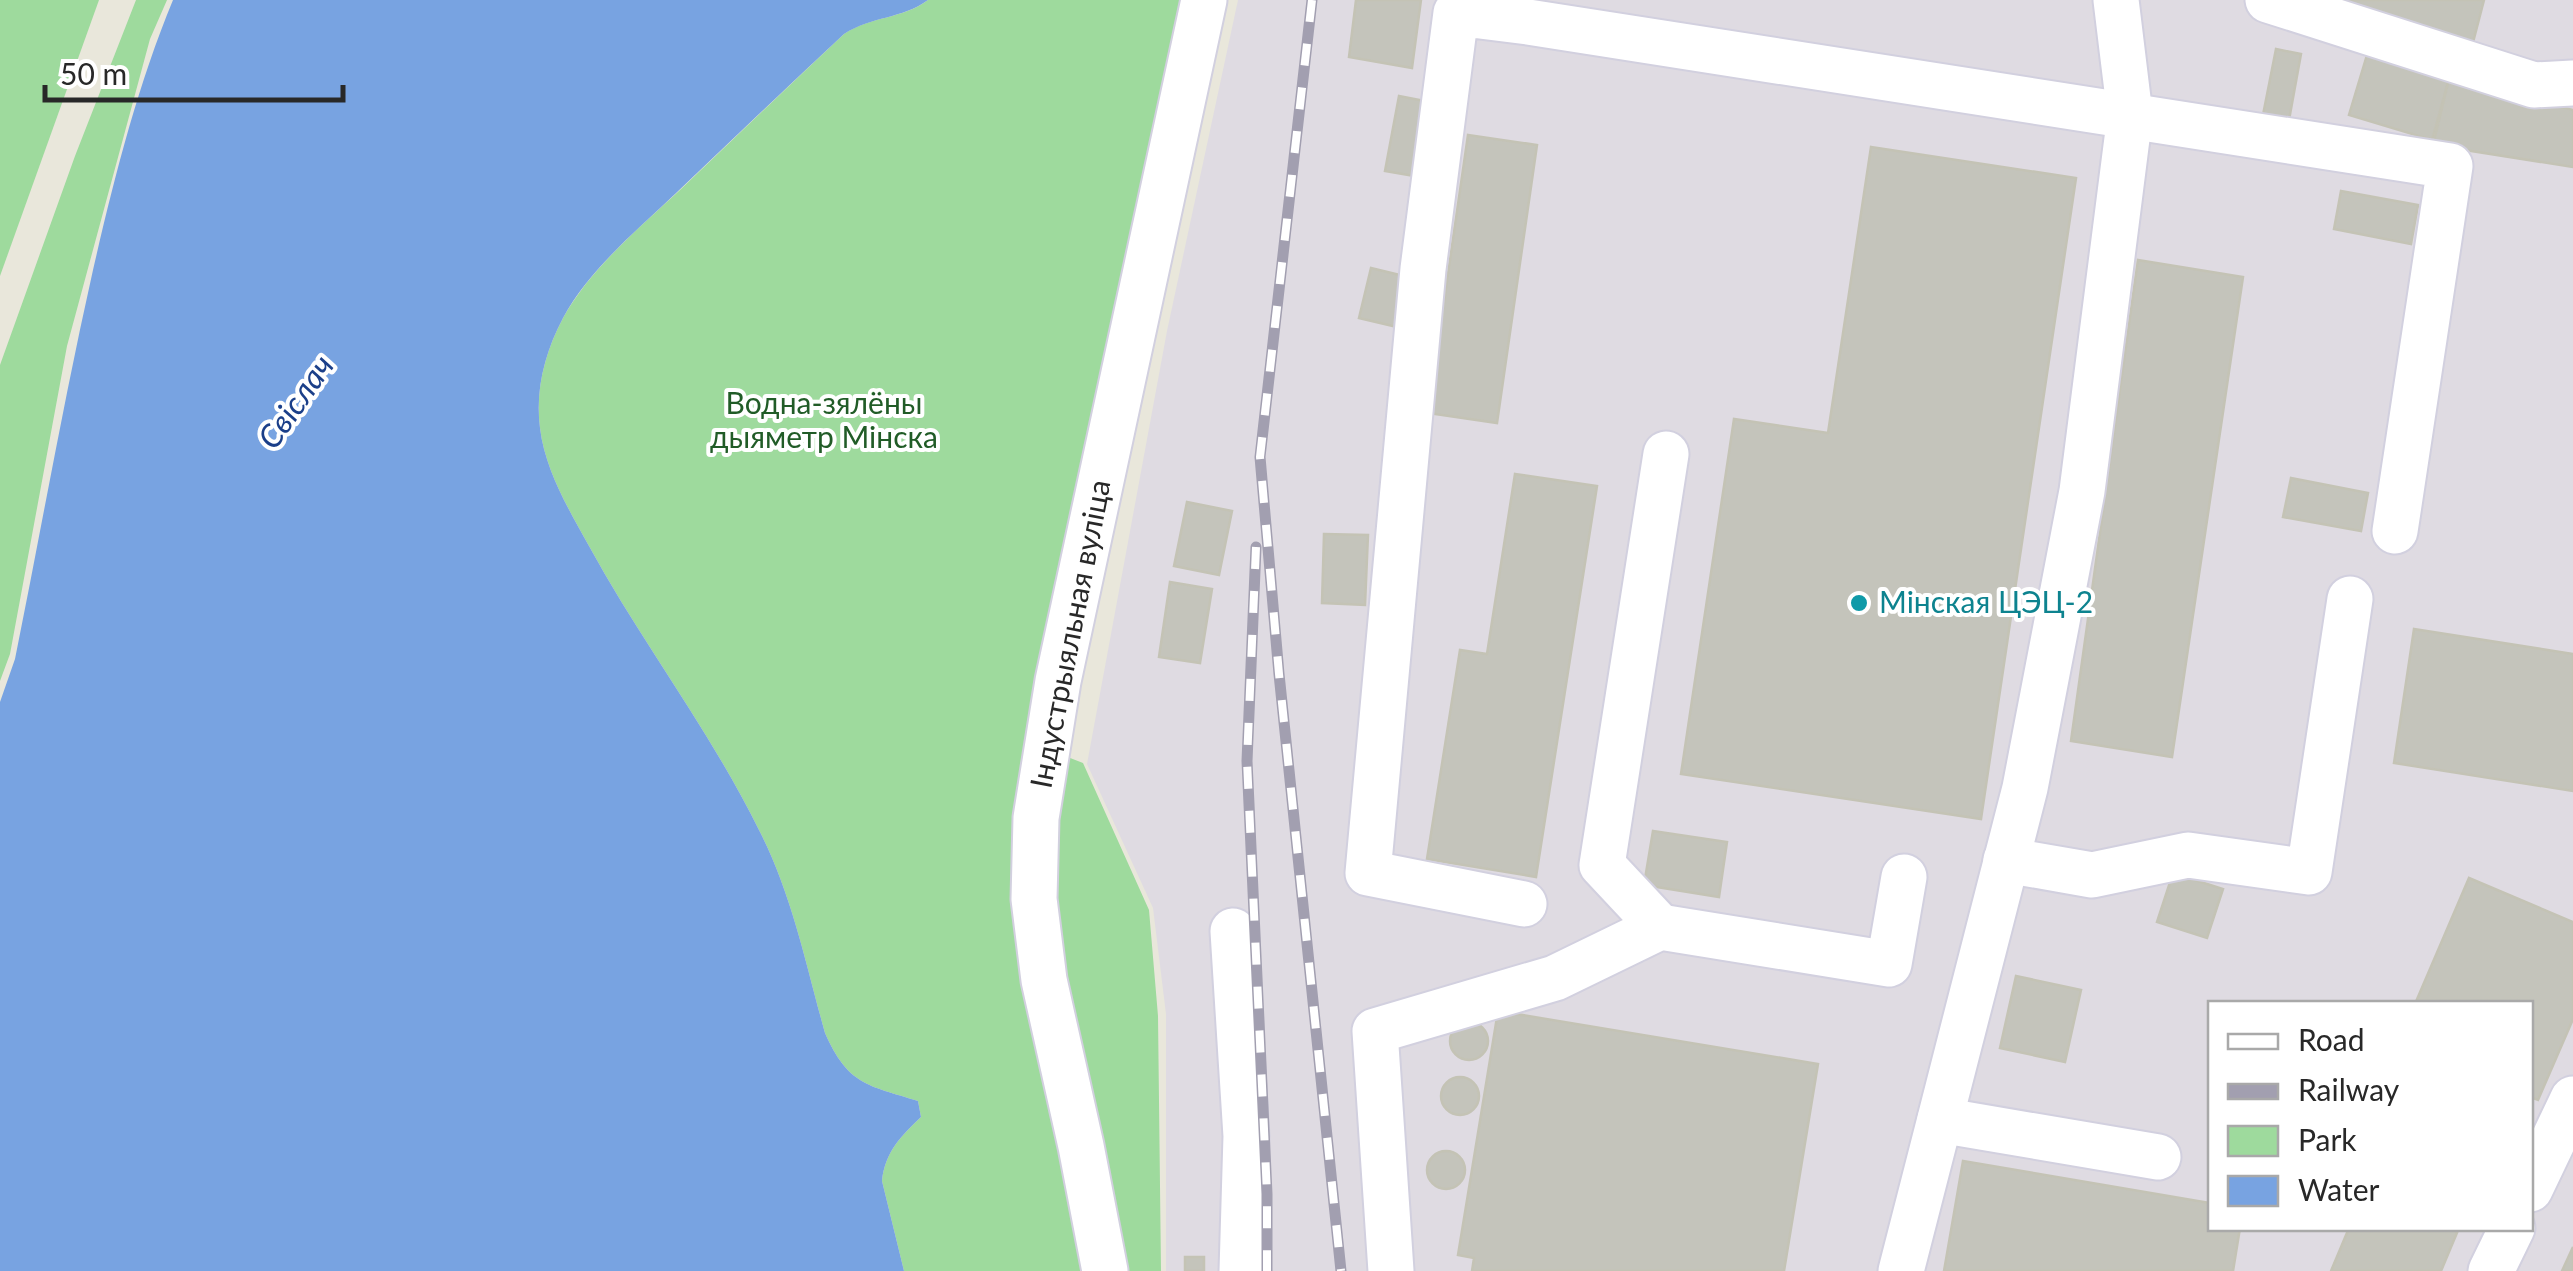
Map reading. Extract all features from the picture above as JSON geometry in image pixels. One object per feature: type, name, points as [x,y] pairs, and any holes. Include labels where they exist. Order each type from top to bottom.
[{"type":"street","name":"Індустрыяльная вуліца","points":[[1105,1271],[1082,1146],[1044,980],[1034,899],[1036,818],[1058,681],[1204,0]]},
{"type":"street","points":[[1901,1271],[2025,788],[2082,491],[2130,115],[2116,0]]},
{"type":"street","points":[[2268,0],[2534,85],[2573,82]]},
{"type":"street","points":[[1524,904],[1368,874],[1423,269],[1456,13],[1530,11],[2450,166],[2395,531]]},
{"type":"street","points":[[1660,926],[1602,865],[1666,454]]},
{"type":"street","points":[[2006,860],[2092,875],[2188,855],[2309,872],[2350,599]]},
{"type":"street","points":[[1390,1271],[1375,1031],[1556,978],[1660,926],[1889,964],[1904,877]]},
{"type":"street","points":[[1233,931],[1246,1136],[1242,1271]]},
{"type":"street","points":[[2533,1182],[2573,1099]]},
{"type":"street","points":[[1940,1120],[2158,1157]]},
{"type":"street","points":[[2491,1271],[2511,1231]]},
{"type":"shaded area","points":[[1238,0],[2573,0],[2573,1271],[1166,1271],[1166,1014],[1153,908],[1087,764],[1167,331]]},
{"type":"green space","points":[[0,0],[99,0],[0,276]]},
{"type":"green space","points":[[136,0],[167,0],[150,39],[67,346],[10,654],[0,681],[0,365]]},
{"type":"green space","name":"Водна-зялёны дыяметр Мінска","points":[[928,0],[1186,0],[1029,742],[1083,763],[1149,910],[1158,1016],[1161,1271],[904,1271],[882,1181],[890,1153],[921,1117],[918,1101],[861,1080],[834,1050],[825,1033],[790,905],[760,832],[720,759],[589,546],[559,489],[540,428],[540,385],[551,344],[574,300],[601,266],[844,34]]},
{"type":"water","name":"Свіслач","points":[[173,0],[928,0],[844,34],[613,253],[563,318],[546,358],[539,400],[543,444],[566,504],[741,795],[771,856],[825,1033],[834,1050],[861,1080],[918,1101],[921,1117],[890,1153],[882,1181],[904,1271],[0,1271],[0,702],[15,659],[109,202],[137,100]]},
{"type":"building","points":[[1356,0],[1421,0],[1412,68],[1349,57]]},
{"type":"building","points":[[2298,0],[2484,0],[2470,54]]},
{"type":"building","points":[[2276,49],[2301,54],[2289,120],[2263,115]]},
{"type":"building","points":[[2367,55],[2449,79],[2432,140],[2349,115]]},
{"type":"building","points":[[2449,79],[2573,110],[2573,167],[2433,145]]},
{"type":"building","points":[[1399,96],[1440,104],[1426,178],[1385,171]]},
{"type":"building","points":[[1468,135],[1537,145],[1497,423],[1428,413]]},
{"type":"building","name":"Мінская ЦЭЦ-2","points":[[1871,147],[2076,178],[1981,819],[1681,774],[1734,419],[1828,433]]},
{"type":"building","points":[[2341,191],[2418,205],[2411,244],[2334,229]]},
{"type":"building","points":[[2138,260],[2243,277],[2172,757],[2071,741]]},
{"type":"building","points":[[1371,268],[1412,278],[1401,328],[1359,318]]},
{"type":"building","points":[[1515,474],[1597,486],[1536,877],[1427,859],[1460,650],[1487,654]]},
{"type":"building","points":[[2291,478],[2368,493],[2361,531],[2283,517]]},
{"type":"building","points":[[1187,502],[1232,511],[1219,575],[1174,566]]},
{"type":"building","points":[[1324,534],[1368,535],[1365,605],[1322,603]]},
{"type":"building","points":[[1170,582],[1212,589],[1200,663],[1159,657]]},
{"type":"building","points":[[2414,629],[2573,654],[2573,791],[2394,763]]},
{"type":"building","points":[[1653,831],[1727,842],[1719,897],[1644,885]]},
{"type":"building","points":[[2173,873],[2223,889],[2207,938],[2157,922]]},
{"type":"building","points":[[2469,878],[2573,922],[2573,1019],[2538,1100],[2533,1098],[2533,1001],[2416,1001]]},
{"type":"building","points":[[2016,976],[2081,990],[2065,1062],[2000,1048]]},
{"type":"building","points":[[1498,1011],[1818,1064],[1784,1271],[1472,1271],[1474,1258],[1458,1255]]},
{"type":"building","points":[[1469,1022],[1482,1028],[1488,1041],[1482,1054],[1469,1060],[1456,1054],[1450,1041],[1456,1028]]},
{"type":"building","points":[[1460,1077],[1474,1082],[1479,1096],[1474,1110],[1460,1115],[1446,1110],[1441,1096],[1446,1082]]},
{"type":"building","points":[[1446,1151],[1460,1156],[1465,1170],[1460,1184],[1446,1189],[1432,1184],[1427,1170],[1432,1156]]},
{"type":"building","points":[[1963,1161],[2208,1203],[2208,1231],[2240,1231],[2233,1271],[1944,1271]]},
{"type":"building","points":[[2348,1231],[2458,1231],[2441,1271],[2331,1271]]},
{"type":"building","points":[[2573,1247],[2573,1271],[2562,1271]]},
{"type":"building","points":[[1185,1257],[1204,1257],[1204,1271],[1185,1271]]},
{"type":"railway","points":[[1312,0],[1260,457],[1341,1271]]},
{"type":"railway","points":[[1256,547],[1247,761],[1267,1194],[1267,1271]]},
{"type":"place","name":"Мінская ЦЭЦ-2","points":[[1859,603]]}]
